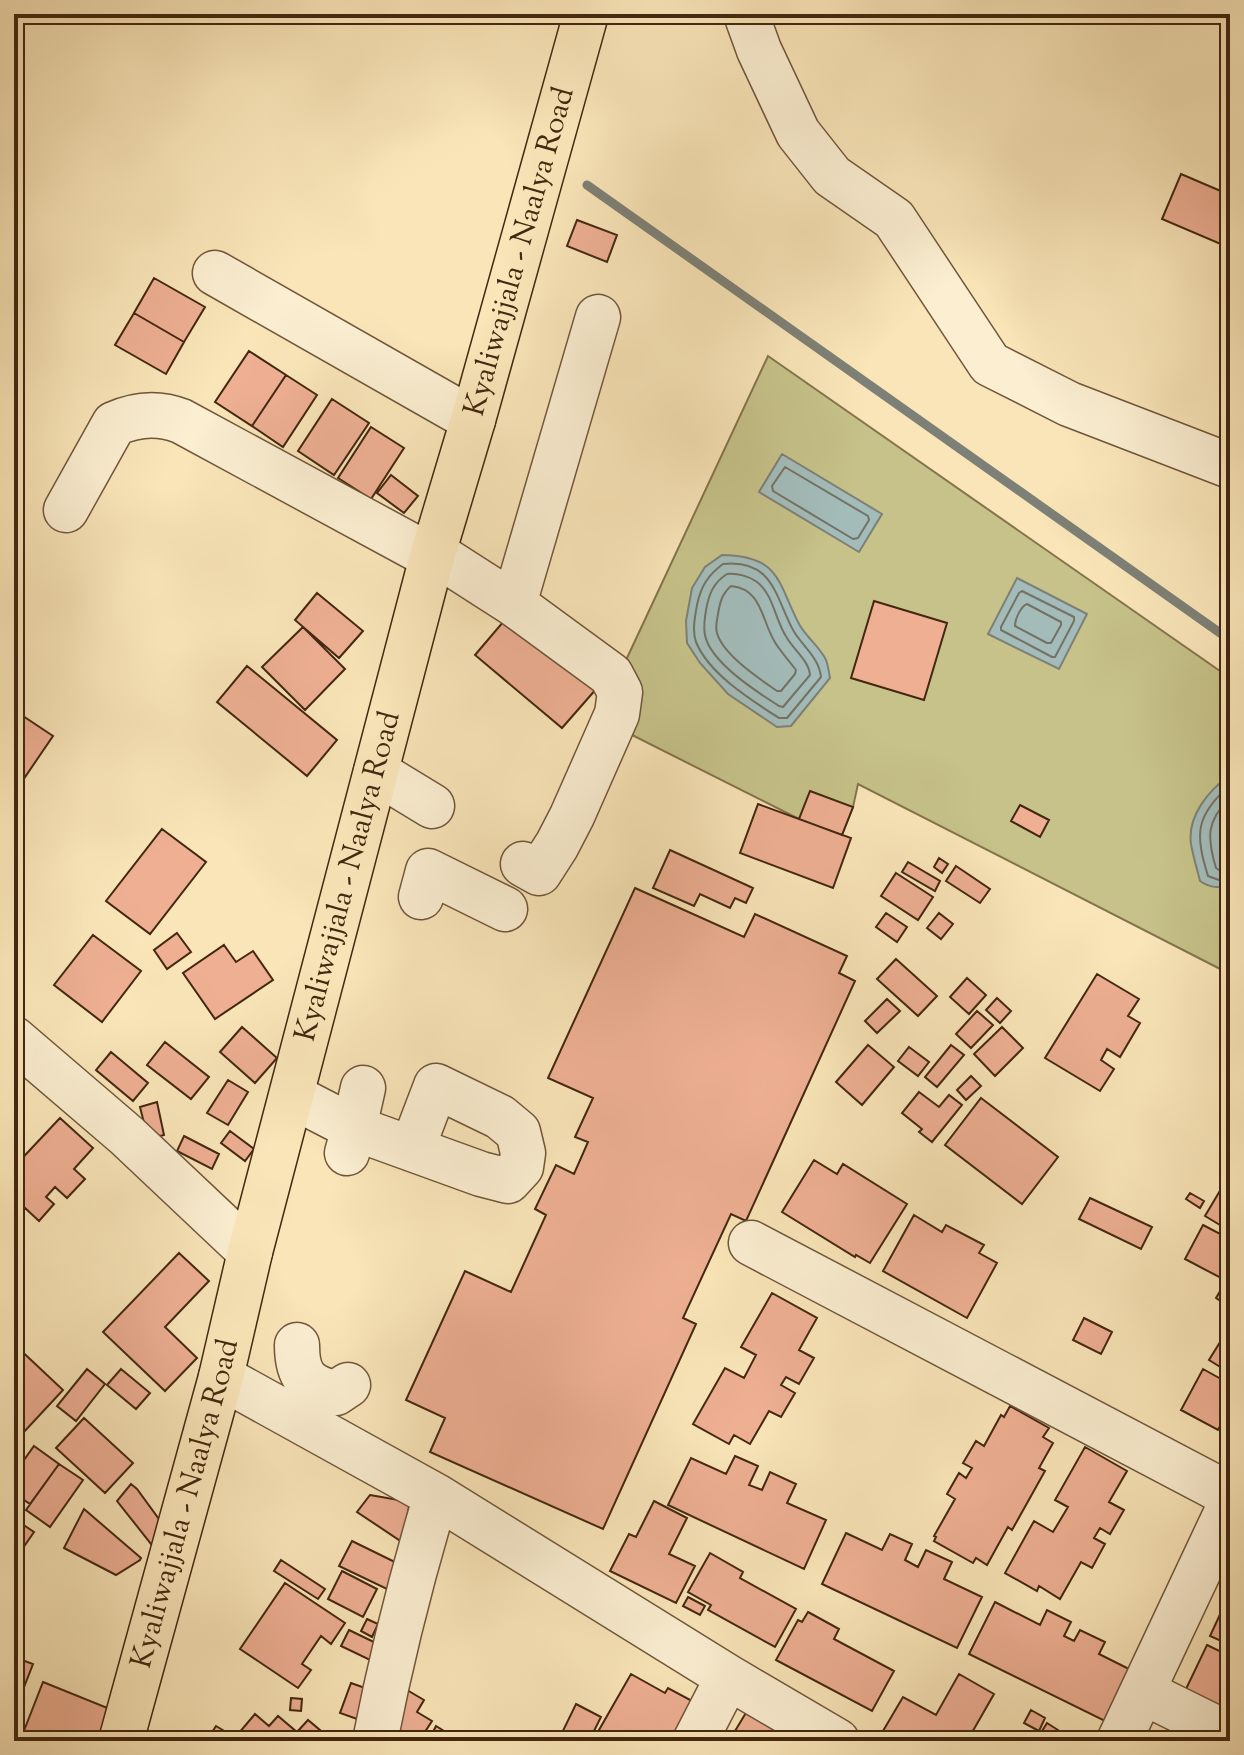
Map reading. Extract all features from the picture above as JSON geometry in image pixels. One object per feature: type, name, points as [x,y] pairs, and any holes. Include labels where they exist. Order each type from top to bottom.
[{"type":"main road","name":"Kyaliwajjala - Naalya Road","points":[[121,1741],[221,1377],[250,1252],[432,555],[473,420],[586,14]]},
{"type":"street","points":[[746,14],[759,50],[798,133],[832,176],[894,219],[990,364],[1069,404],[1230,466]]},
{"type":"street","points":[[215,273],[473,420]]},
{"type":"street","points":[[514,604],[598,317]]},
{"type":"street","points":[[66,510],[114,424],[142,415],[168,416],[432,555],[514,604],[611,675],[620,692],[617,714],[587,785],[539,873],[523,864]]},
{"type":"street","points":[[376,772],[432,806]]},
{"type":"street","points":[[421,897],[428,871],[505,909]]},
{"type":"street","points":[[14,1039],[126,1135],[250,1252]]},
{"type":"street","points":[[292,1096],[412,1149]]},
{"type":"street","points":[[751,1243],[1230,1495]]},
{"type":"street","points":[[297,1345],[297,1364],[306,1381],[320,1390],[336,1393],[348,1385]]},
{"type":"street","points":[[221,1377],[436,1496],[837,1741]]},
{"type":"street","points":[[375,1741],[436,1496]]},
{"type":"street","points":[[1119,1741],[1230,1505]]},
{"type":"street","points":[[695,1741],[728,1677]]},
{"type":"street","points":[[1143,1692],[1230,1735]]},
{"type":"shaded area","points":[[768,356],[1230,678],[1230,974],[858,784],[842,835],[799,819],[630,734],[637,717],[627,658]]},
{"type":"water","points":[[782,454],[882,514],[859,552],[759,492]]},
{"type":"water","points":[[722,555],[755,560],[774,574],[799,624],[826,660],[830,678],[791,726],[777,727],[728,694],[687,643],[686,621],[692,588],[705,567]]},
{"type":"water","points":[[1017,578],[1087,614],[1059,669],[988,634]]},
{"type":"water","points":[[1230,775],[1230,886],[1214,887],[1200,881],[1192,849],[1192,824],[1214,788]]},
{"type":"building","points":[[1181,174],[1230,195],[1230,248],[1162,219]]},
{"type":"building","points":[[577,220],[617,235],[607,262],[567,246]]},
{"type":"building","points":[[154,278],[205,307],[184,342],[134,313]]},
{"type":"building","points":[[134,313],[184,342],[166,374],[115,345]]},
{"type":"building","points":[[249,351],[286,375],[252,426],[215,402]]},
{"type":"building","points":[[286,375],[317,395],[283,447],[252,426]]},
{"type":"building","points":[[332,399],[369,423],[334,475],[298,451]]},
{"type":"building","points":[[371,427],[404,448],[371,499],[338,478]]},
{"type":"building","points":[[391,475],[418,496],[404,513],[377,493]]},
{"type":"building","points":[[317,593],[363,631],[339,658],[295,620]]},
{"type":"building","points":[[874,601],[947,623],[924,700],[851,678]]},
{"type":"building","points":[[510,614],[597,688],[562,728],[475,655]]},
{"type":"building","points":[[303,627],[345,669],[305,710],[262,667]]},
{"type":"building","points":[[247,666],[337,740],[307,776],[217,702]]},
{"type":"building","points":[[14,710],[53,736],[23,780],[14,774]]},
{"type":"building","points":[[810,791],[853,807],[842,835],[799,819]]},
{"type":"building","points":[[758,804],[851,838],[833,888],[740,853]]},
{"type":"building","points":[[1020,805],[1049,820],[1040,837],[1011,821]]},
{"type":"building","points":[[162,829],[206,862],[150,934],[106,901]]},
{"type":"building","points":[[670,850],[753,888],[746,903],[735,898],[730,908],[700,894],[694,906],[653,888]]},
{"type":"building","points":[[939,858],[948,864],[942,873],[934,867]]},
{"type":"building","points":[[908,862],[940,881],[935,891],[902,872]]},
{"type":"building","points":[[956,866],[990,889],[980,903],[946,881]]},
{"type":"building","points":[[896,873],[933,897],[918,920],[881,896]]},
{"type":"building","points":[[635,888],[744,937],[755,914],[847,956],[839,973],[855,981],[746,1221],[731,1214],[683,1318],[696,1324],[603,1529],[430,1452],[445,1418],[406,1400],[465,1271],[511,1292],[546,1215],[535,1209],[556,1165],[574,1174],[588,1142],[575,1137],[593,1098],[548,1078]]},
{"type":"building","points":[[886,913],[907,927],[897,942],[876,927]]},
{"type":"building","points":[[939,913],[953,924],[941,939],[927,928]]},
{"type":"building","points":[[177,933],[191,952],[167,969],[154,950]]},
{"type":"building","points":[[93,935],[141,971],[102,1022],[54,985]]},
{"type":"building","points":[[224,945],[236,962],[253,951],[273,980],[215,1019],[183,973]]},
{"type":"building","points":[[896,959],[937,996],[918,1016],[877,979]]},
{"type":"building","points":[[1097,974],[1139,999],[1128,1016],[1140,1023],[1120,1057],[1107,1049],[1101,1060],[1114,1069],[1100,1091],[1045,1058]]},
{"type":"building","points":[[967,978],[986,995],[969,1014],[950,997]]},
{"type":"building","points":[[997,998],[1011,1011],[1000,1023],[986,1010]]},
{"type":"building","points":[[887,999],[900,1011],[877,1033],[865,1021]]},
{"type":"building","points":[[977,1011],[993,1025],[971,1048],[956,1034]]},
{"type":"building","points":[[242,1027],[277,1058],[255,1083],[220,1052]]},
{"type":"building","points":[[1002,1027],[1023,1048],[995,1076],[974,1054]]},
{"type":"building","points":[[165,1042],[209,1077],[191,1099],[147,1065]]},
{"type":"building","points":[[868,1045],[894,1067],[862,1105],[836,1082]]},
{"type":"building","points":[[951,1045],[964,1055],[937,1087],[925,1077]]},
{"type":"building","points":[[909,1047],[929,1062],[918,1076],[898,1061]]},
{"type":"building","points":[[111,1052],[148,1083],[133,1101],[96,1070]]},
{"type":"building","points":[[971,1076],[981,1086],[966,1100],[957,1090]]},
{"type":"building","points":[[228,1080],[248,1092],[228,1125],[207,1113]]},
{"type":"building","points":[[919,1092],[939,1107],[949,1095],[962,1105],[932,1142],[902,1113]]},
{"type":"building","points":[[981,1098],[1058,1157],[1022,1204],[945,1145]]},
{"type":"building","points":[[157,1102],[164,1135],[148,1139],[140,1107]]},
{"type":"building","points":[[60,1118],[93,1148],[74,1169],[85,1179],[67,1198],[55,1187],[46,1197],[54,1204],[39,1221],[25,1208],[14,1220],[14,1167]]},
{"type":"building","points":[[230,1131],[254,1149],[245,1161],[221,1143]]},
{"type":"building","points":[[184,1136],[219,1154],[212,1169],[177,1151]]},
{"type":"building","points":[[814,1160],[837,1174],[843,1164],[907,1204],[870,1263],[782,1212]]},
{"type":"building","points":[[1224,1184],[1230,1187],[1230,1231],[1205,1216]]},
{"type":"building","points":[[1190,1193],[1204,1201],[1200,1208],[1186,1199]]},
{"type":"building","points":[[1090,1198],[1152,1227],[1141,1249],[1079,1219]]},
{"type":"building","points":[[914,1215],[942,1232],[946,1225],[984,1245],[979,1253],[997,1263],[967,1318],[883,1271]]},
{"type":"building","points":[[1203,1225],[1230,1239],[1230,1262],[1221,1278],[1185,1259]]},
{"type":"building","points":[[179,1253],[209,1281],[165,1327],[197,1358],[165,1391],[103,1332]]},
{"type":"building","points":[[1222,1288],[1230,1293],[1225,1304],[1216,1298]]},
{"type":"building","points":[[772,1293],[817,1318],[799,1350],[814,1358],[799,1384],[786,1377],[781,1385],[795,1393],[781,1417],[769,1411],[750,1444],[734,1435],[729,1444],[693,1424],[725,1368],[744,1378],[756,1355],[741,1347]]},
{"type":"building","points":[[1084,1318],[1112,1332],[1101,1354],[1073,1340]]},
{"type":"building","points":[[1230,1326],[1230,1373],[1209,1360]]},
{"type":"building","points":[[14,1344],[63,1390],[22,1434],[14,1426]]},
{"type":"building","points":[[87,1369],[105,1384],[76,1421],[57,1406]]},
{"type":"building","points":[[121,1369],[150,1393],[136,1409],[107,1385]]},
{"type":"building","points":[[1203,1369],[1230,1384],[1230,1408],[1218,1430],[1181,1410]]},
{"type":"building","points":[[1010,1406],[1049,1428],[1043,1437],[1053,1443],[1039,1468],[1045,1471],[1012,1530],[1008,1527],[987,1565],[976,1558],[973,1563],[934,1541],[934,1536],[955,1499],[947,1494],[959,1473],[966,1478],[972,1468],[963,1463],[976,1441],[984,1446],[1001,1415],[1004,1417]]},
{"type":"building","points":[[84,1418],[133,1463],[105,1493],[56,1448]]},
{"type":"building","points":[[34,1446],[59,1464],[30,1504],[14,1493],[14,1474]]},
{"type":"building","points":[[1085,1447],[1127,1471],[1109,1502],[1124,1510],[1110,1534],[1100,1528],[1094,1538],[1105,1544],[1092,1568],[1081,1562],[1060,1599],[1039,1586],[1037,1591],[1005,1573],[1034,1521],[1053,1532],[1068,1507],[1055,1500]]},
{"type":"building","points":[[735,1456],[758,1466],[749,1485],[762,1490],[770,1472],[796,1484],[787,1503],[826,1520],[804,1569],[668,1505],[691,1458],[726,1474]]},
{"type":"building","points":[[59,1464],[83,1480],[50,1527],[26,1510]]},
{"type":"building","points":[[131,1484],[172,1537],[159,1554],[117,1501]]},
{"type":"building","points":[[370,1495],[410,1502],[402,1542],[357,1512]]},
{"type":"building","points":[[654,1501],[687,1518],[669,1554],[695,1566],[676,1603],[610,1571],[629,1534],[636,1537]]},
{"type":"building","points":[[84,1509],[140,1560],[116,1575],[64,1548]]},
{"type":"building","points":[[22,1524],[34,1532],[14,1561],[14,1535]]},
{"type":"building","points":[[846,1533],[882,1550],[890,1534],[912,1544],[905,1560],[918,1567],[926,1550],[952,1562],[944,1579],[982,1597],[957,1648],[822,1584]]},
{"type":"building","points":[[352,1541],[401,1565],[389,1590],[339,1566]]},
{"type":"building","points":[[710,1553],[743,1572],[740,1578],[796,1609],[775,1647],[708,1610],[711,1605],[688,1592]]},
{"type":"building","points":[[281,1560],[325,1589],[318,1599],[274,1571]]},
{"type":"building","points":[[342,1571],[377,1589],[363,1617],[328,1599]]},
{"type":"building","points":[[285,1583],[345,1623],[331,1644],[321,1636],[302,1664],[311,1670],[298,1688],[240,1649]]},
{"type":"building","points":[[1230,1593],[1230,1645],[1210,1636]]},
{"type":"building","points":[[688,1597],[705,1606],[700,1615],[683,1606]]},
{"type":"building","points":[[995,1602],[1040,1625],[1047,1610],[1071,1622],[1064,1636],[1074,1641],[1080,1630],[1105,1642],[1099,1654],[1135,1672],[1109,1723],[969,1654]]},
{"type":"building","points":[[808,1612],[839,1629],[834,1639],[894,1671],[872,1711],[776,1660],[798,1620],[802,1622]]},
{"type":"building","points":[[367,1619],[378,1624],[372,1637],[361,1631]]},
{"type":"building","points":[[349,1630],[378,1644],[370,1660],[341,1646]]},
{"type":"building","points":[[1207,1645],[1230,1656],[1229,1712],[1185,1691]]},
{"type":"building","points":[[14,1657],[33,1664],[17,1705],[14,1703]]},
{"type":"building","points":[[631,1674],[665,1693],[668,1688],[694,1702],[680,1741],[602,1741],[595,1737]]},
{"type":"building","points":[[959,1674],[994,1694],[970,1736],[977,1741],[899,1741],[883,1731],[903,1697],[936,1715]]},
{"type":"building","points":[[43,1682],[110,1709],[97,1741],[20,1741]]},
{"type":"building","points":[[351,1683],[368,1689],[357,1719],[340,1713]]},
{"type":"building","points":[[407,1690],[424,1700],[417,1712],[432,1721],[419,1741],[386,1721]]},
{"type":"building","points":[[291,1698],[302,1699],[301,1711],[290,1710]]},
{"type":"building","points":[[576,1704],[601,1717],[589,1741],[558,1741]]},
{"type":"building","points":[[750,1706],[809,1741],[729,1741]]},
{"type":"building","points":[[1031,1710],[1045,1718],[1039,1731],[1024,1723]]},
{"type":"building","points":[[255,1714],[269,1726],[278,1716],[297,1732],[308,1720],[333,1741],[222,1741],[228,1735],[233,1740]]},
{"type":"building","points":[[1047,1723],[1075,1741],[1036,1741]]},
{"type":"building","points":[[216,1726],[226,1732],[221,1741],[207,1740]]},
{"type":"building","points":[[436,1726],[449,1734],[445,1741],[432,1734]]},
{"type":"waterway","points":[[587,185],[1230,640]]}]
